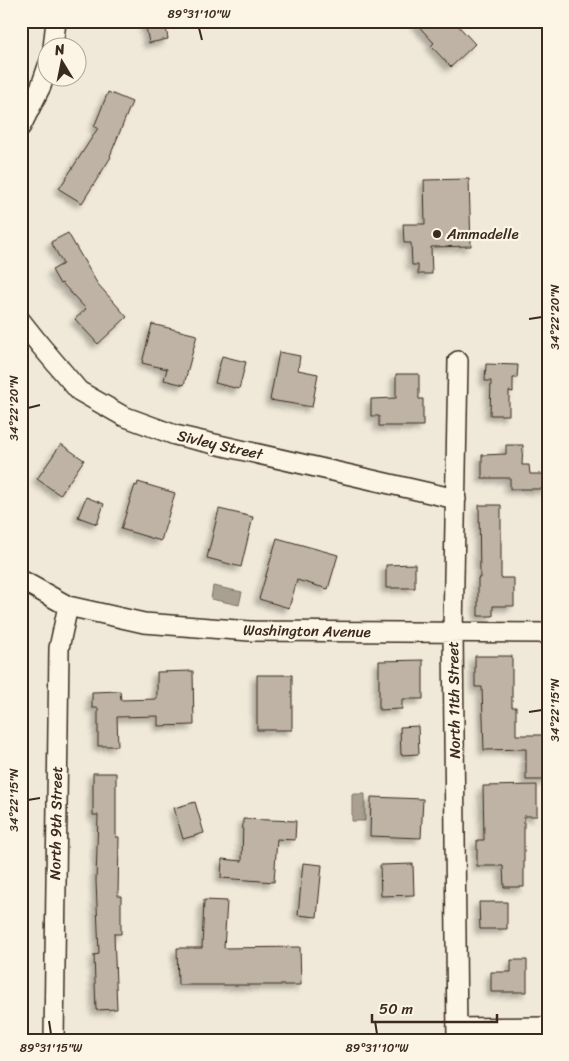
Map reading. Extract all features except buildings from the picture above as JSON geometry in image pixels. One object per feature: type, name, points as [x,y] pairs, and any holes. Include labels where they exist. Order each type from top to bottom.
[{"type":"street","points":[[55,38],[56,21]]},
{"type":"street","points":[[21,126],[40,88]]},
{"type":"street","name":"Sivley Street","points":[[21,321],[80,391],[124,416],[175,435],[456,499]]},
{"type":"street","name":"North 11th Street","points":[[457,1034],[453,632],[458,361]]},
{"type":"street","name":"Washington Avenue","points":[[21,580],[68,606],[144,623],[243,631],[548,633]]},
{"type":"street","name":"North 9th Street","points":[[54,1040],[59,648],[68,606]]},
{"type":"street","points":[[457,1034],[548,1027]]},
{"type":"shaded area","points":[[213,586],[242,592],[239,605],[211,599]]},
{"type":"shaded area","points":[[352,794],[365,794],[365,821],[352,821]]},
{"type":"place","name":"Ammadelle","points":[[437,234]]}]
